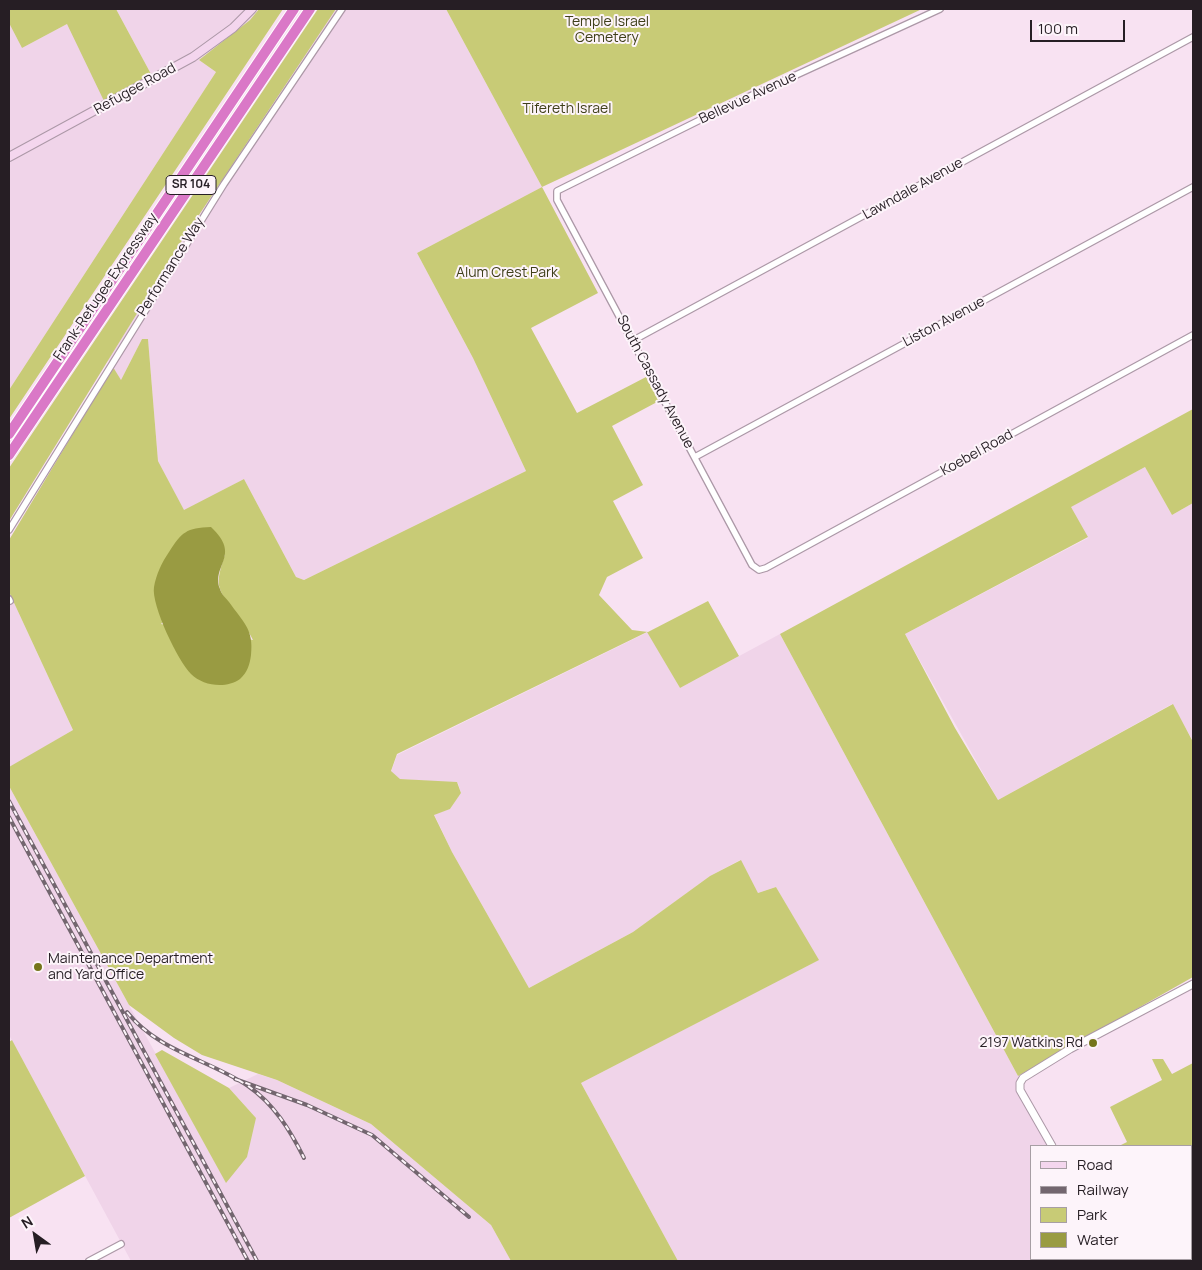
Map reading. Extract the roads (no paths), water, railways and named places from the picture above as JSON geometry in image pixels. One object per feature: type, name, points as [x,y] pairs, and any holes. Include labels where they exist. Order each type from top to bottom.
[{"type":"highway","name":"Frank-Refugee Expressway","points":[[9,434],[294,9]]},
{"type":"highway","name":"Frank-Refugee Expressway","points":[[9,455],[310,9]]},
{"type":"main road","name":"Refugee Road","points":[[9,157],[193,57],[220,38],[252,9]]},
{"type":"street","name":"Performance Way","points":[[9,530],[224,184],[342,9]]},
{"type":"street","name":"Bellevue Avenue","points":[[557,191],[713,114],[940,9]]},
{"type":"street","name":"Lawndale Avenue","points":[[632,341],[1193,37]]},
{"type":"street","name":"Liston Avenue","points":[[695,457],[1193,187]]},
{"type":"street","name":"South Cassady Avenue","points":[[557,191],[557,200],[632,341],[752,564],[759,570]]},
{"type":"street","name":"Koebel Road","points":[[759,570],[1193,335]]},
{"type":"street","points":[[1051,1145],[1020,1090],[1020,1083],[1023,1078],[1070,1049],[1193,984]]},
{"type":"street","points":[[89,1261],[120,1244]]},
{"type":"water","points":[[211,527],[220,537],[224,546],[224,560],[218,581],[222,594],[243,621],[251,639],[250,662],[245,674],[234,682],[222,685],[202,681],[191,674],[179,657],[166,632],[154,595],[156,578],[160,569],[166,556],[181,536],[190,530]]},
{"type":"railway","points":[[9,801],[257,1261]]},
{"type":"railway","points":[[9,817],[248,1261]]},
{"type":"railway","points":[[127,1012],[154,1037],[233,1077],[257,1093],[280,1118],[304,1158]]},
{"type":"railway","points":[[235,1079],[307,1105],[372,1135],[469,1217]]},
{"type":"place","name":"Maintenance Department and Yard Office","points":[[38,967]]},
{"type":"place","name":"2197 Watkins Rd","points":[[1093,1043]]},
{"type":"park label","name":"Temple Israel Cemetery","points":[[607,30]]},
{"type":"park label","name":"Tifereth Israel","points":[[567,109]]},
{"type":"park label","name":"Alum Crest Park","points":[[507,273]]}]
